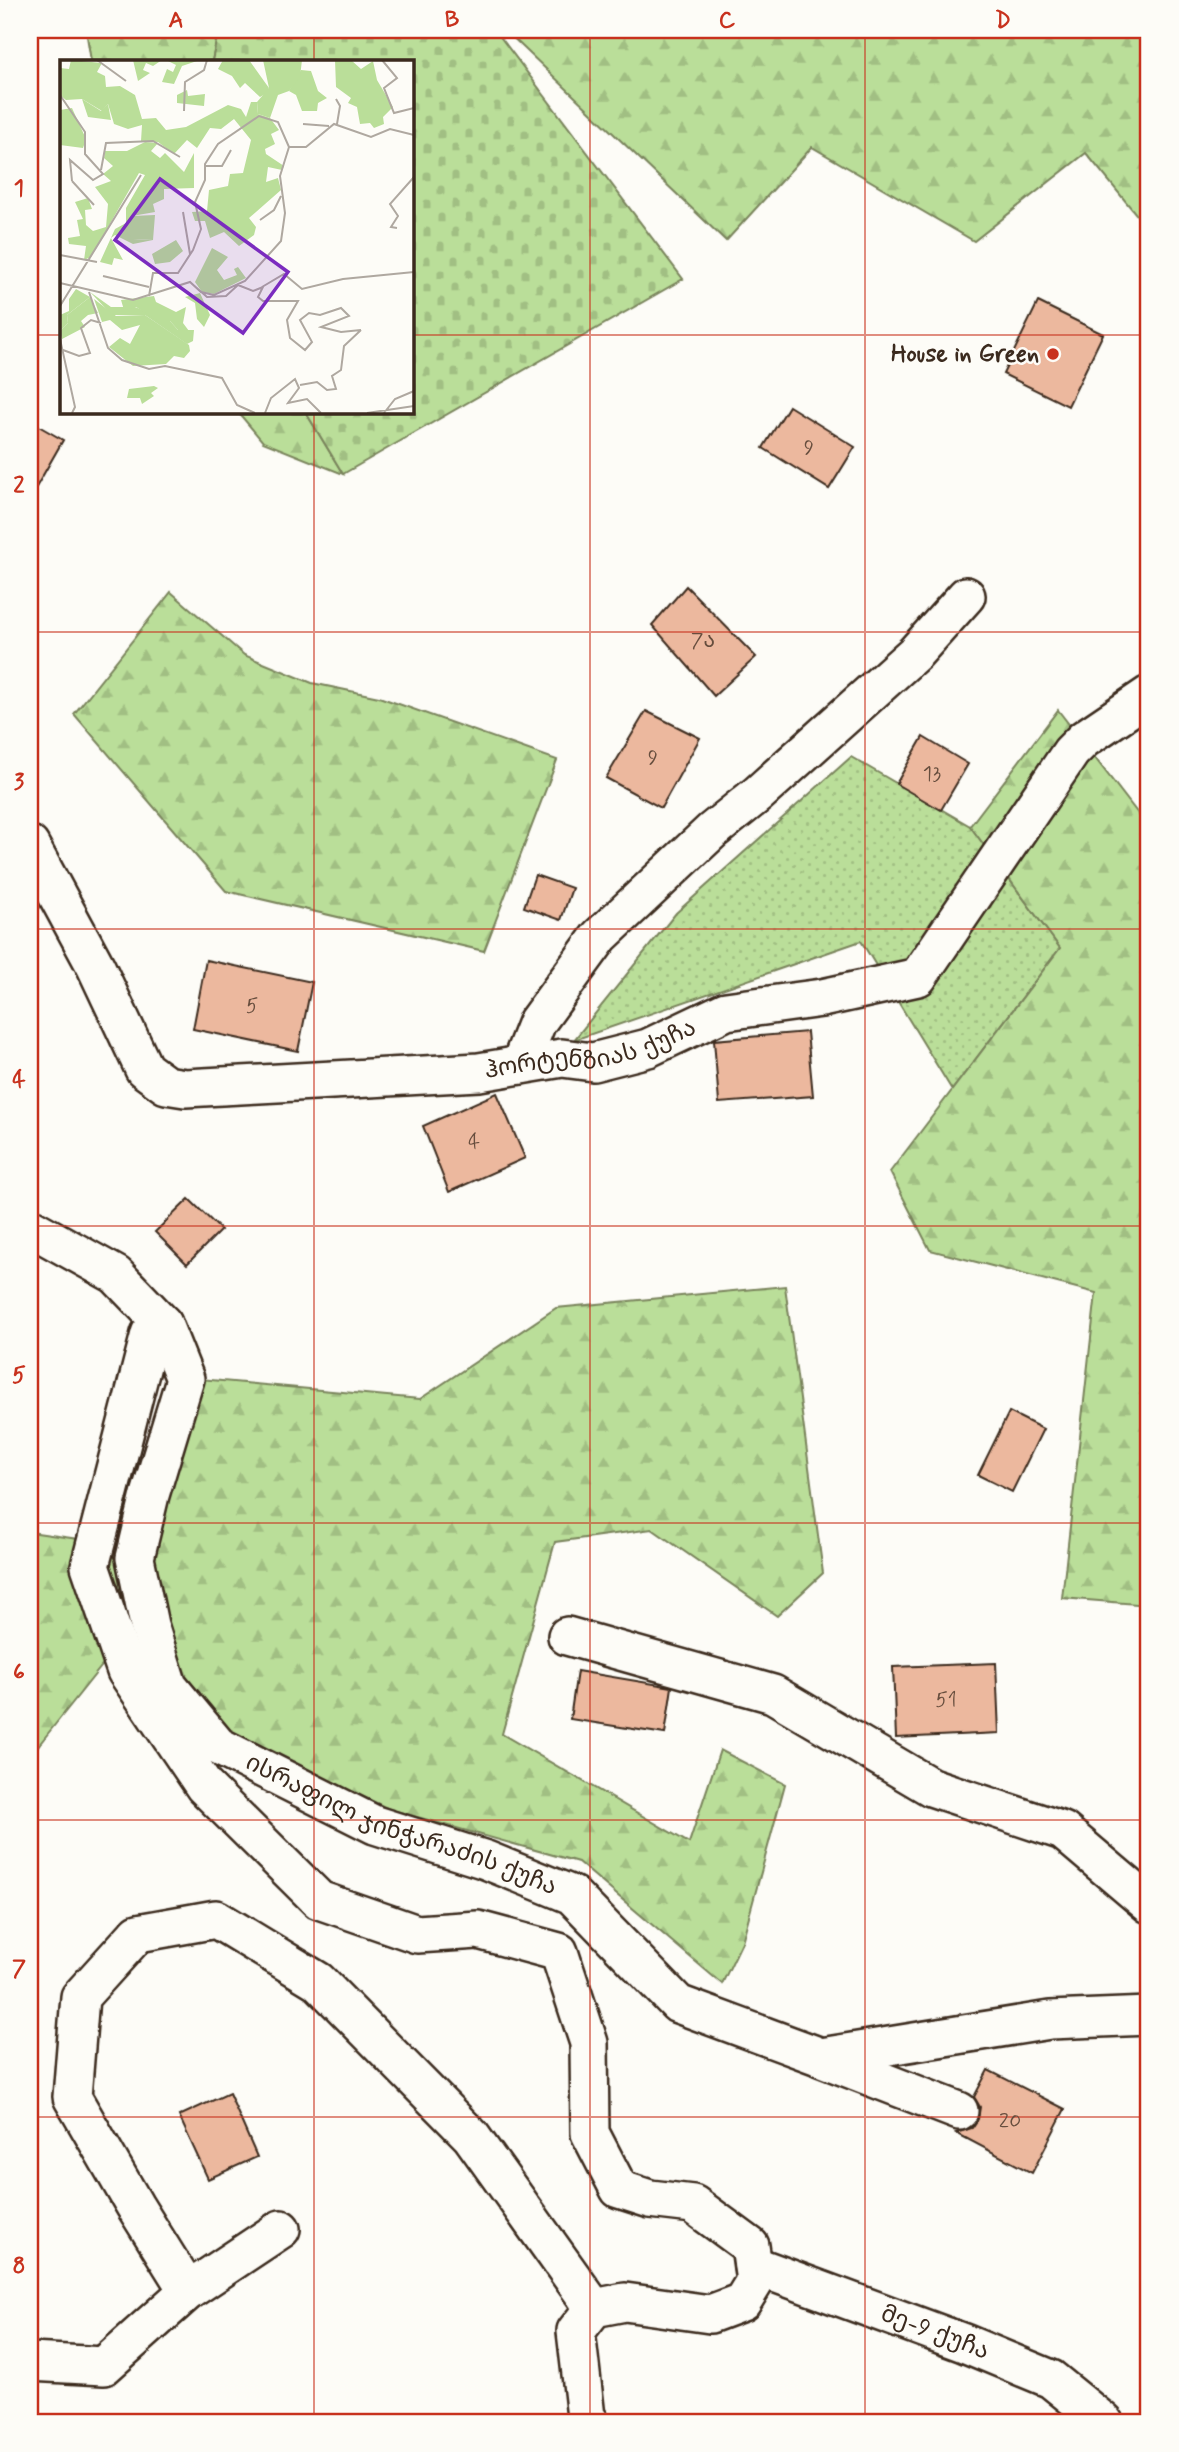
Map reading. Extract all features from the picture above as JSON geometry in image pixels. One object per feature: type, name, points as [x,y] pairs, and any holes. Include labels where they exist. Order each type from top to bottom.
[{"type":"street","points":[[520,1065],[537,1022],[600,936],[712,831],[758,794],[915,653],[966,596]]},
{"type":"street","name":"ჰორტენზიას ქუჩა","points":[[30,845],[96,967],[144,1069],[166,1085],[185,1088],[479,1072],[562,1058],[593,1062],[648,1048],[726,1011],[822,998],[918,977],[1071,752],[1149,695]]},
{"type":"street","name":"ისრაფილ ჯინჭარაძის ქუჩა","points":[[30,1227],[116,1275],[163,1324],[185,1379],[150,1495],[135,1558],[149,1625],[169,1686],[218,1746],[375,1825],[486,1860],[572,1895],[678,2004],[821,2057],[1050,2020],[1149,2016]]},
{"type":"street","points":[[163,1324],[150,1334],[90,1566],[126,1671],[204,1786],[319,1900],[416,1934],[478,1930],[559,1952],[589,2043],[590,2133],[619,2189],[650,2199],[693,2204],[750,2246],[755,2281],[742,2302],[709,2314],[625,2302],[594,2308],[576,2331],[586,2417],[590,2422]]},
{"type":"street","points":[[567,1636],[773,1694],[932,1787],[1063,1831],[1149,1904]]},
{"type":"street","points":[[188,2291],[72,2096],[80,1997],[138,1933],[216,1919],[318,1981],[471,2136],[594,2308]]},
{"type":"street","points":[[821,2057],[959,2110]]},
{"type":"street","points":[[30,2362],[104,2366],[188,2291],[281,2229]]},
{"type":"street","name":"მე-9 ქუჩა","points":[[753,2264],[964,2343],[1051,2379],[1104,2422]]},
{"type":"green space","points":[[86,30],[257,30],[217,37],[212,60],[91,60]]},
{"type":"green space","points":[[257,30],[495,30],[683,279],[343,474],[306,413],[413,413],[413,60],[212,60],[217,37]]},
{"type":"green space","points":[[505,30],[1149,30],[1149,230],[1086,153],[974,241],[812,147],[726,241]]},
{"type":"green space","points":[[239,413],[306,413],[343,474],[263,442]]},
{"type":"green space","points":[[171,592],[244,655],[312,683],[379,697],[557,760],[484,951],[226,891],[74,714]]},
{"type":"green space","points":[[1058,710],[1149,828],[1149,1605],[1062,1598],[1096,1293],[930,1250],[890,1172],[1060,948],[970,826]]},
{"type":"green space","points":[[851,757],[970,826],[1060,948],[952,1090],[861,941],[574,1040],[676,913]]},
{"type":"green space","points":[[785,1286],[823,1573],[777,1616],[652,1529],[555,1542],[502,1734],[689,1843],[720,1750],[785,1784],[742,1942],[722,1984],[578,1862],[389,1809],[222,1729],[181,1672],[151,1563],[167,1477],[200,1379],[420,1399],[556,1308]]},
{"type":"green space","points":[[30,1532],[119,1545],[132,1628],[30,1756]]},
{"type":"building","name":"House in Green","points":[[1038,302],[1103,334],[1068,406],[1003,374]]},
{"type":"building","points":[[789,406],[855,447],[829,489],[763,448]]},
{"type":"building","points":[[30,421],[63,440],[30,498]]},
{"type":"building","points":[[686,586],[756,657],[714,696],[652,625]]},
{"type":"building","points":[[646,711],[700,738],[661,808],[606,778]]},
{"type":"building","points":[[923,737],[968,764],[941,810],[896,784]]},
{"type":"building","points":[[535,875],[572,888],[561,920],[524,907]]},
{"type":"building","points":[[206,960],[312,982],[298,1051],[193,1029]]},
{"type":"building","points":[[807,1032],[813,1096],[719,1103],[714,1040]]},
{"type":"building","points":[[497,1093],[525,1158],[449,1192],[423,1126]]},
{"type":"building","points":[[189,1199],[221,1230],[187,1264],[155,1232]]},
{"type":"building","points":[[1009,1412],[1043,1429],[1012,1492],[978,1475]]},
{"type":"building","points":[[996,1663],[999,1733],[896,1738],[893,1667]]},
{"type":"building","points":[[577,1671],[672,1687],[665,1734],[570,1719]]},
{"type":"building","points":[[988,2070],[1065,2109],[1032,2173],[956,2133],[972,2128],[978,2119],[980,2107],[974,2097]]},
{"type":"building","points":[[229,2093],[257,2157],[208,2179],[179,2116]]},
{"type":"place","name":"House in Green","points":[[1053,354]]}]
